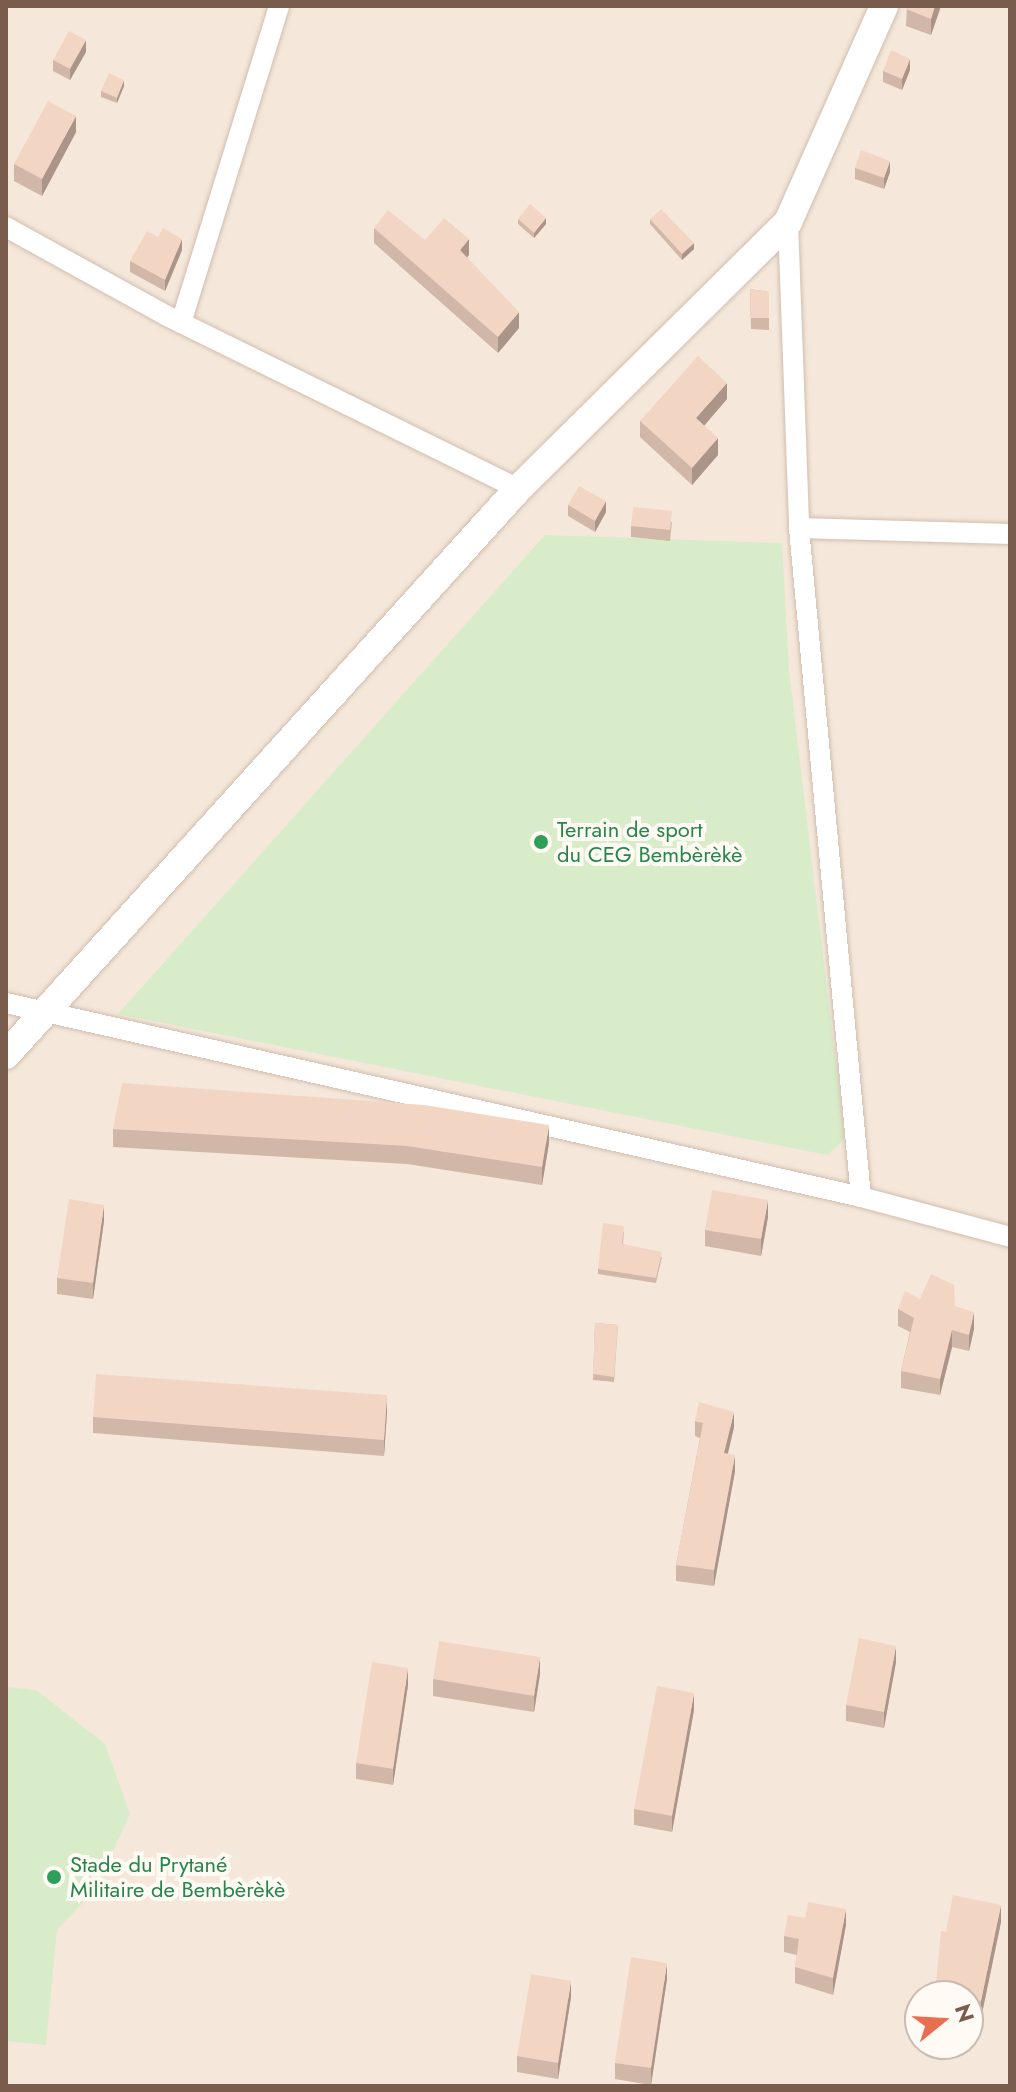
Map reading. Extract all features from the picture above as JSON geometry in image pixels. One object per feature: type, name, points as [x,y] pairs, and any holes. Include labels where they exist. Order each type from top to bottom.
[{"type":"main road","points":[[6,1055],[518,489],[788,222],[884,6]]},
{"type":"street","points":[[181,323],[279,6]]},
{"type":"street","points":[[788,222],[799,528],[861,1197]]},
{"type":"street","points":[[6,227],[181,323],[518,489]]},
{"type":"street","points":[[799,528],[1010,534]]},
{"type":"street","points":[[6,1003],[861,1197],[1010,1237]]},
{"type":"shaded area","points":[[6,6],[1010,6],[1010,2086],[6,2086]]},
{"type":"green space","name":"Terrain de sport du CEG Bembèrèkè","points":[[545,535],[782,543],[789,670],[845,1139],[827,1155],[118,1014]]},
{"type":"green space","name":"Stade du Prytané Militaire de Bembèrèkè","points":[[6,1687],[36,1690],[105,1744],[130,1814],[95,1890],[57,1930],[46,2045],[6,2041]]},
{"type":"building","points":[[907,6],[935,6],[931,19],[906,9]]},
{"type":"building","points":[[69,31],[86,40],[70,69],[53,60]]},
{"type":"building","points":[[891,50],[910,59],[902,79],[883,71]]},
{"type":"building","points":[[109,73],[124,80],[117,98],[101,91]]},
{"type":"building","points":[[48,101],[76,116],[42,179],[14,164]]},
{"type":"building","points":[[861,150],[890,161],[884,178],[855,168]]},
{"type":"building","points":[[530,204],[546,218],[534,233],[518,219]]},
{"type":"building","points":[[661,209],[694,243],[682,254],[650,219]]},
{"type":"building","points":[[388,210],[425,240],[444,218],[469,239],[460,250],[519,312],[498,337],[374,228]]},
{"type":"building","points":[[163,228],[182,239],[165,280],[130,261],[147,231],[158,237]]},
{"type":"building","points":[[750,289],[769,292],[769,318],[751,318]]},
{"type":"building","points":[[698,356],[727,383],[696,418],[718,438],[692,468],[640,421]]},
{"type":"building","points":[[579,486],[606,501],[595,521],[568,505]]},
{"type":"building","points":[[633,507],[672,511],[670,530],[631,526]]},
{"type":"building","points":[[122,1083],[424,1105],[549,1125],[542,1167],[407,1146],[113,1129]]},
{"type":"building","points":[[712,1190],[768,1200],[761,1239],[705,1230]]},
{"type":"building","points":[[69,1199],[104,1205],[93,1283],[57,1278]]},
{"type":"building","points":[[603,1223],[624,1226],[622,1244],[662,1252],[656,1278],[598,1269]]},
{"type":"building","points":[[931,1274],[954,1285],[955,1306],[974,1312],[969,1335],[952,1330],[940,1379],[901,1371],[914,1318],[898,1309],[905,1291],[920,1299]]},
{"type":"building","points":[[595,1323],[618,1325],[614,1377],[593,1374]]},
{"type":"building","points":[[96,1374],[387,1395],[384,1440],[93,1417]]},
{"type":"building","points":[[699,1402],[734,1412],[724,1453],[735,1455],[714,1570],[676,1565],[703,1423],[695,1421]]},
{"type":"building","points":[[859,1638],[896,1646],[884,1712],[846,1705]]},
{"type":"building","points":[[439,1641],[540,1657],[534,1696],[433,1679]]},
{"type":"building","points":[[372,1662],[408,1668],[393,1769],[356,1763]]},
{"type":"building","points":[[657,1686],[694,1693],[672,1816],[634,1809]]},
{"type":"building","points":[[953,1895],[1001,1905],[984,1987],[984,1980],[936,1980],[941,1931],[946,1932]]},
{"type":"building","points":[[808,1902],[846,1909],[833,1978],[795,1967],[799,1939],[784,1936],[788,1915],[805,1918]]},
{"type":"building","points":[[631,1957],[667,1963],[651,2068],[615,2063]]},
{"type":"building","points":[[531,1974],[571,1981],[558,2063],[517,2056]]},
{"type":"place","name":"Terrain de sport du CEG Bembèrèkè","points":[[541,842]]},
{"type":"place","name":"Stade du Prytané Militaire de Bembèrèkè","points":[[54,1877]]}]
